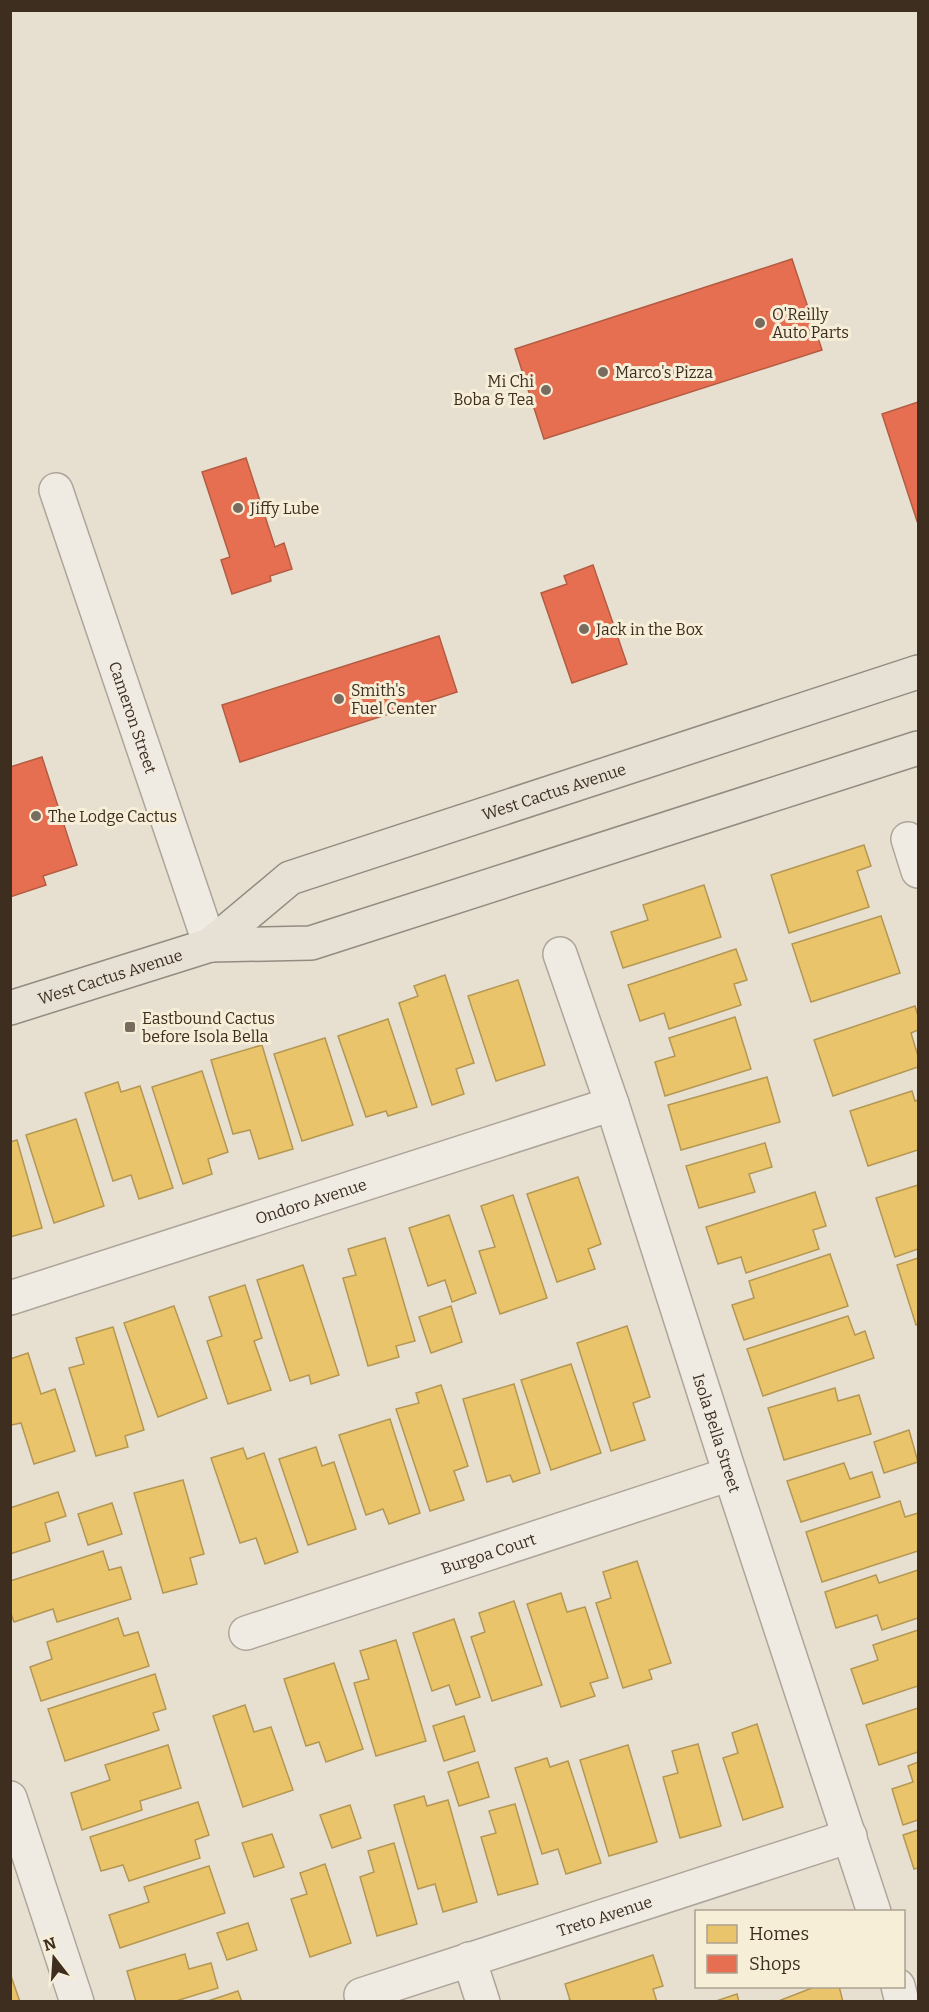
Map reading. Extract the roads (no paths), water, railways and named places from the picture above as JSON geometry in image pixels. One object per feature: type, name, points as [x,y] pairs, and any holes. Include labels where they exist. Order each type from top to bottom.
[{"type":"main road","name":"West Cactus Avenue","points":[[210,945],[290,878],[918,672]]},
{"type":"main road","name":"West Cactus Avenue","points":[[10,1008],[210,945],[311,943],[918,748]]},
{"type":"street","name":"Cameron Street","points":[[56,490],[210,945]]},
{"type":"street","points":[[908,839],[918,871]]},
{"type":"street","name":"Isola Bella Street","points":[[560,954],[612,1104],[730,1474],[874,1910]]},
{"type":"street","name":"Ondoro Avenue","points":[[10,1298],[612,1104]]},
{"type":"street","name":"Burgoa Court","points":[[246,1633],[730,1474]]},
{"type":"street","points":[[10,1798],[77,2001]]},
{"type":"street","name":"Treto Avenue","points":[[361,1995],[850,1836]]},
{"type":"street","points":[[469,1959],[483,2001]]},
{"type":"place","name":"O'Reilly Auto Parts","points":[[760,323]]},
{"type":"place","name":"Marco's Pizza","points":[[603,372]]},
{"type":"place","name":"Mi Chi Boba & Tea","points":[[546,390]]},
{"type":"place","name":"Jiffy Lube","points":[[238,508]]},
{"type":"place","name":"Jack in the Box","points":[[584,629]]},
{"type":"place","name":"Smith's Fuel Center","points":[[339,699]]},
{"type":"place","name":"The Lodge Cactus","points":[[36,816]]},
{"type":"place","name":"Eastbound Cactus before Isola Bella","points":[[130,1027]]}]
